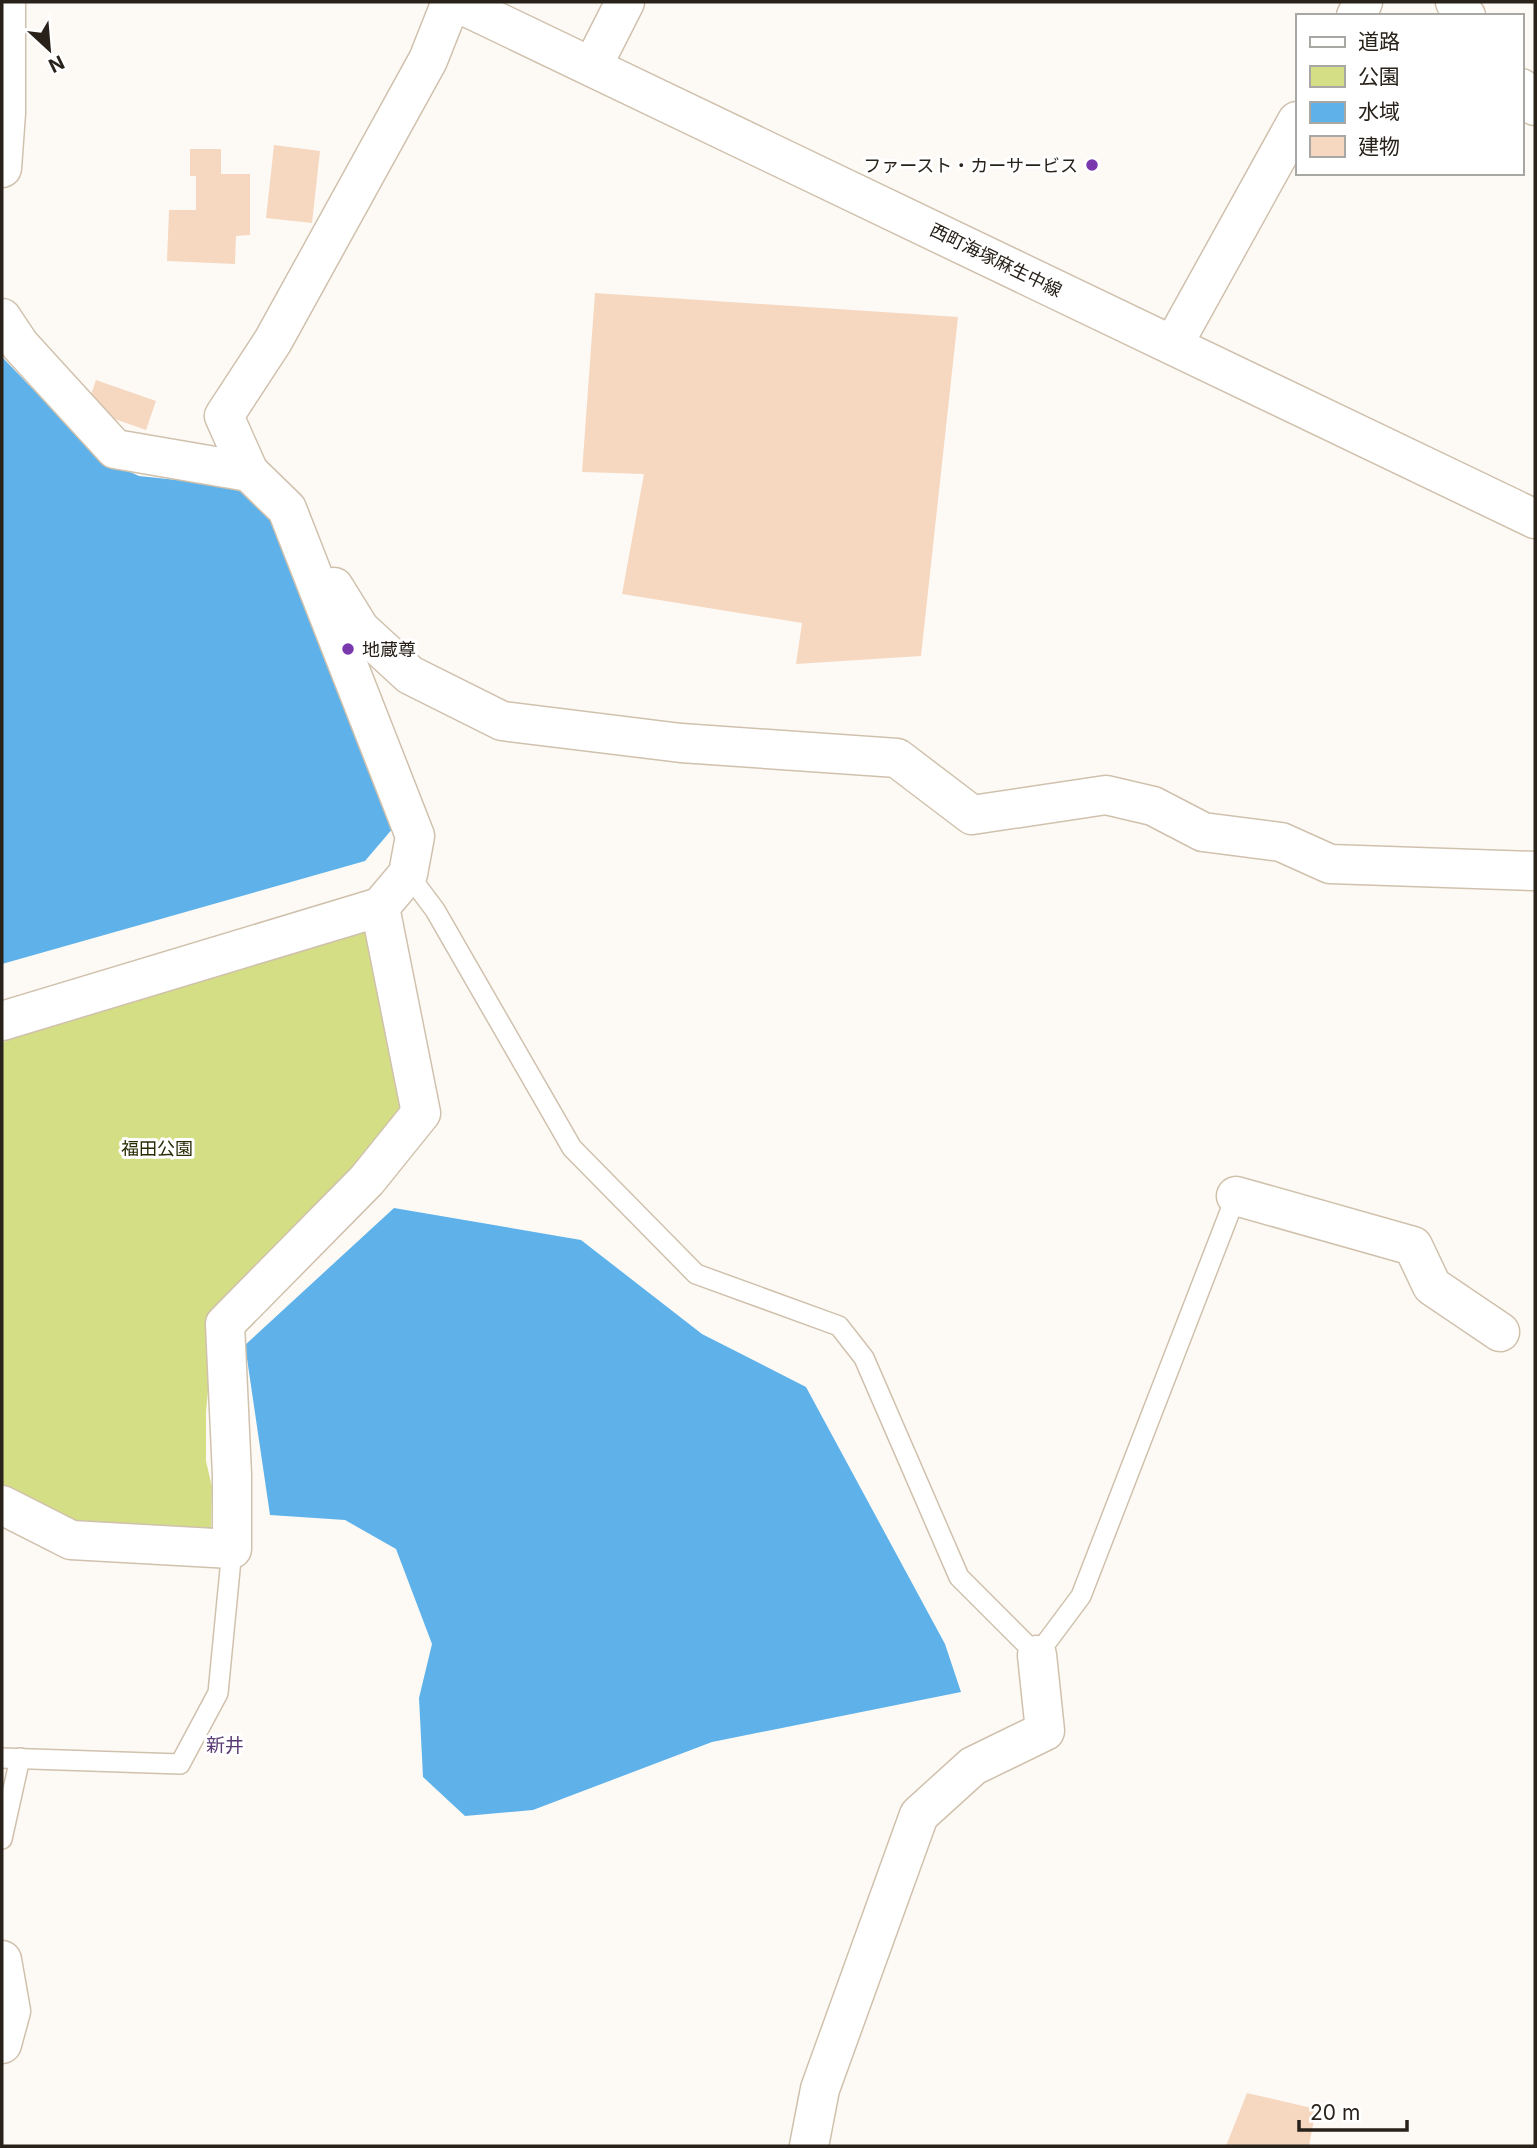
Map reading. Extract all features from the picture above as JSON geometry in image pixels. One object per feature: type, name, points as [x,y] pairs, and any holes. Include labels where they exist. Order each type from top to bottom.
[{"type":"street","points":[[2,168],[6,113],[6,2]]},
{"type":"street","points":[[454,2],[428,60],[273,341],[224,416],[249,472],[287,509],[360,629],[410,675],[502,721],[681,743],[897,758],[972,815],[1107,795],[1153,806],[1203,832],[1281,842],[1330,864],[1535,871]]},
{"type":"street","name":"西町海塚麻生中線","points":[[454,2],[1535,519]]},
{"type":"street","points":[[592,67],[625,2]]},
{"type":"street","points":[[1523,91],[1535,106]]},
{"type":"street","points":[[1173,345],[1296,123]]},
{"type":"street","points":[[2,317],[20,345],[115,449],[249,472]]},
{"type":"street","points":[[2,1021],[380,907],[408,874],[415,836],[287,509]]},
{"type":"street","points":[[2,1506],[71,1540],[232,1549],[232,1475],[225,1324],[367,1180],[421,1114],[380,907]]},
{"type":"street","points":[[1236,1196],[1413,1246],[1432,1286],[1500,1332]]},
{"type":"street","points":[[809,2146],[820,2089],[919,1815],[973,1766],[1045,1731],[1037,1655]]},
{"type":"street","points":[[2,1960],[11,2011],[2,2044]]},
{"type":"lane","points":[[408,874],[435,910],[572,1148],[696,1274],[839,1326],[864,1358],[959,1577],[1037,1655],[1081,1596],[1236,1196]]},
{"type":"lane","points":[[2,1839],[11,1758],[180,1765],[218,1693],[232,1549]]},
{"type":"green space","name":"福田公園","points":[[369,925],[405,1096],[393,1130],[212,1348],[206,1412],[206,1461],[212,1487],[211,1529],[92,1532],[2,1488],[2,1043],[25,1032]]},
{"type":"water","points":[[2,357],[99,458],[139,476],[215,484],[249,494],[280,528],[394,827],[365,861],[2,964]]},
{"type":"water","points":[[394,1208],[581,1240],[702,1334],[806,1387],[945,1644],[961,1692],[712,1742],[533,1810],[465,1816],[423,1777],[419,1698],[432,1644],[396,1549],[345,1520],[270,1515],[245,1345]]},
{"type":"building","points":[[274,145],[320,151],[312,223],[266,218]]},
{"type":"building","points":[[190,149],[221,149],[221,174],[250,174],[250,235],[236,236],[235,264],[167,261],[169,210],[196,210],[196,176],[190,176]]},
{"type":"building","points":[[595,293],[958,317],[921,656],[796,664],[802,623],[622,594],[644,474],[582,472]]},
{"type":"building","points":[[96,380],[156,401],[146,430],[86,409]]},
{"type":"building","points":[[1247,2093],[1316,2109],[1309,2146],[1226,2146]]},
{"type":"place","name":"ファースト・カーサービス","points":[[1092,165]]},
{"type":"place","name":"地蔵尊","points":[[348,649]]},
{"type":"district","name":"新井","points":[[225,1745]]}]
